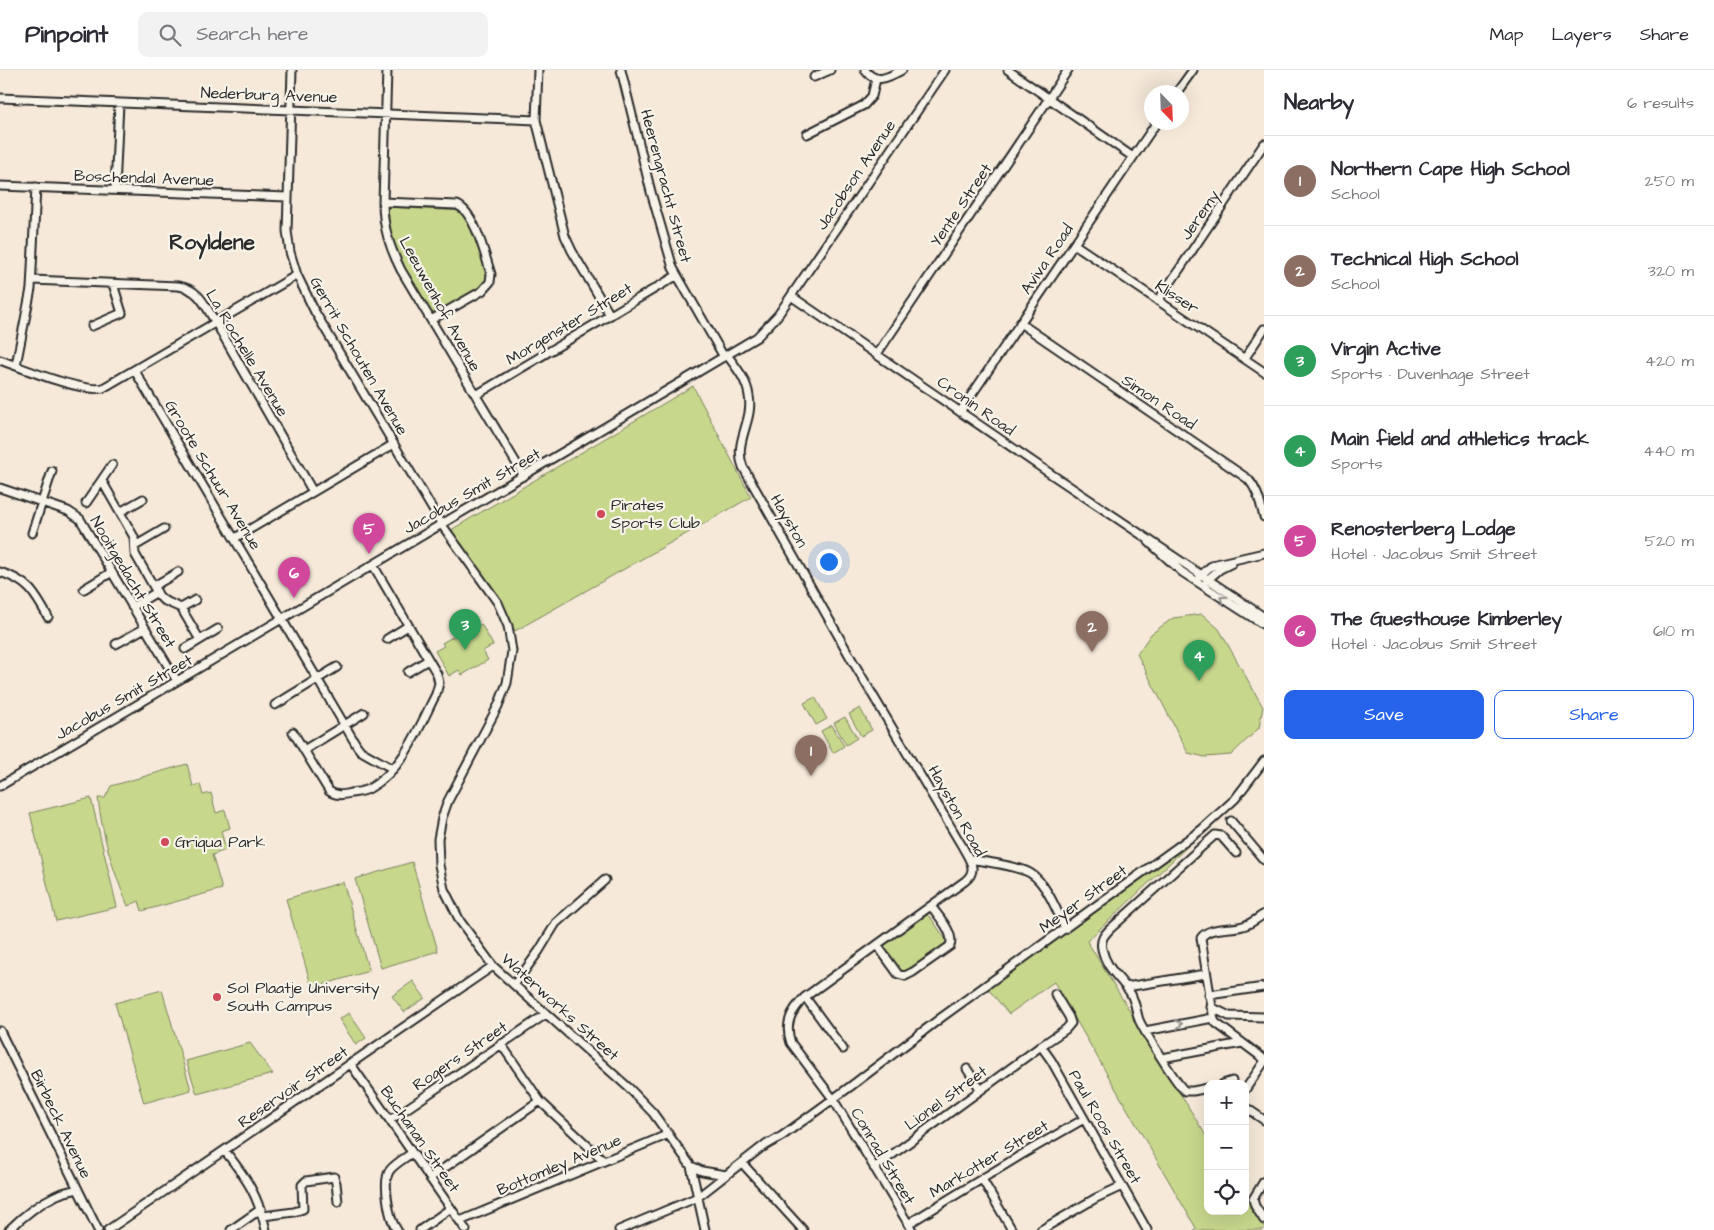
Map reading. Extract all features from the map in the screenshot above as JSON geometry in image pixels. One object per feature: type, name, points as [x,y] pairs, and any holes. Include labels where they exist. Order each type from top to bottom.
[{"type":"street","name":"Gerrit Schouten Avenue","points":[[292,70],[287,231],[290,252],[297,275],[315,312],[442,524]]},
{"type":"street","name":"Leeuwenhof Avenue","points":[[387,70],[382,202],[384,228],[392,251],[524,476]]},
{"type":"street","points":[[538,70],[536,120],[568,243],[610,315]]},
{"type":"street","name":"Heerengracht Street","points":[[621,70],[651,192],[676,276],[726,356]]},
{"type":"street","points":[[814,77],[830,70]]},
{"type":"street","points":[[865,70],[872,77],[882,79],[902,70]]},
{"type":"street","name":"Jacobson Avenue","points":[[791,296],[945,70]]},
{"type":"street","points":[[1008,70],[1133,157]]},
{"type":"street","name":"Yente Street","points":[[877,354],[1068,70]]},
{"type":"street","points":[[1183,85],[1193,70]]},
{"type":"street","points":[[807,134],[856,110],[867,102],[873,94],[876,78]]},
{"type":"street","name":"Nederburg Avenue","points":[[0,98],[536,120]]},
{"type":"street","points":[[115,190],[119,103]]},
{"type":"street","name":"Aviva Road","points":[[960,412],[1152,130]]},
{"type":"street","name":"Jeremy","points":[[1158,301],[1264,144]]},
{"type":"street","name":"Boschendal Avenue","points":[[0,186],[287,197]]},
{"type":"street","points":[[16,366],[32,280],[36,187]]},
{"type":"street","points":[[382,202],[457,205],[465,209],[472,222],[491,274],[490,282],[482,291],[431,320]]},
{"type":"street","name":"Klisser","points":[[1074,244],[1264,372]]},
{"type":"street","points":[[0,360],[80,387],[94,389],[108,386],[297,275]]},
{"type":"street","name":"Morgenster Street","points":[[476,395],[676,276]]},
{"type":"street","name":"La Rochelle Avenue","points":[[32,280],[189,288],[200,297],[216,323],[313,492]]},
{"type":"street","points":[[92,326],[122,313],[113,284]]},
{"type":"street","name":"Cronin Road","points":[[791,296],[1264,617]]},
{"type":"street","name":"Jacobus Smit Street","points":[[0,786],[283,620],[757,337],[766,329],[791,296]]},
{"type":"street","name":"Simon Road","points":[[1020,323],[1248,479],[1254,485],[1264,517]]},
{"type":"street","points":[[1245,358],[1264,329]]},
{"type":"street","name":"Hayston","points":[[726,356],[743,379],[749,396],[749,411],[740,443],[740,458],[743,467],[852,660],[902,743]]},
{"type":"street","name":"Groote Schuur Avenue","points":[[135,371],[318,678],[344,725],[361,751],[393,769]]},
{"type":"street","points":[[235,538],[394,444]]},
{"type":"street","points":[[86,503],[112,465]]},
{"type":"street","points":[[32,533],[52,471]]},
{"type":"street","points":[[102,481],[134,537],[135,554],[156,589],[163,600],[182,608],[200,640]]},
{"type":"street","name":"Nooitgedacht Street","points":[[0,488],[72,512],[80,518],[177,681]]},
{"type":"street","points":[[120,512],[143,499]]},
{"type":"street","name":"Waterworks Street","points":[[442,524],[498,603],[506,620],[511,642],[512,661],[508,683],[503,695],[448,801],[438,839],[441,877],[447,896],[460,921],[493,966],[629,1088],[653,1113],[691,1166],[705,1230]]},
{"type":"street","points":[[135,546],[164,529]]},
{"type":"street","name":"Cronin Road","points":[[1146,538],[1152,546],[1199,583],[1264,625]]},
{"type":"street","points":[[1199,583],[1201,574],[1216,564],[1264,553]]},
{"type":"street","points":[[1199,583],[1239,559]]},
{"type":"street","points":[[293,732],[329,791],[336,795],[360,792],[370,788],[400,762],[436,694],[439,683],[438,679],[373,565]]},
{"type":"street","points":[[0,572],[17,578],[30,587],[48,617]]},
{"type":"street","points":[[84,590],[112,572]]},
{"type":"street","points":[[132,606],[178,572]]},
{"type":"street","points":[[182,608],[195,600]]},
{"type":"street","points":[[387,639],[408,626]]},
{"type":"street","points":[[116,644],[145,628]]},
{"type":"street","points":[[185,649],[218,629]]},
{"type":"street","points":[[408,672],[428,660]]},
{"type":"street","points":[[275,705],[337,666]]},
{"type":"street","points":[[304,750],[364,713]]},
{"type":"street","name":"Hayston Road","points":[[832,1097],[797,1052],[788,1036],[788,1022],[791,1014],[805,997],[970,877],[973,869],[902,743]]},
{"type":"street","name":"Meyer Street","points":[[619,1230],[698,1197],[896,1048],[905,1045],[1212,821],[1245,787],[1264,761]]},
{"type":"street","points":[[1231,821],[1264,860]]},
{"type":"street","points":[[1204,1089],[1193,1092],[1183,1090],[1145,1030],[1139,1019],[1131,994],[1116,976],[1104,954],[1101,942],[1103,936],[1215,834],[1220,836],[1236,853]]},
{"type":"street","points":[[969,859],[994,863],[1030,873],[1047,892],[1065,929]]},
{"type":"street","points":[[514,985],[556,923],[605,880]]},
{"type":"street","points":[[877,945],[901,976],[908,975],[950,946],[951,939],[948,932],[931,906]]},
{"type":"street","points":[[1249,1084],[1264,1060],[1216,1024],[1210,1007],[1201,938],[1203,935],[1217,930],[1244,926],[1264,914]]},
{"type":"street","name":"Reservoir Street","points":[[108,1230],[493,966]]},
{"type":"street","points":[[1126,987],[1206,974]]},
{"type":"street","points":[[1209,995],[1264,987]]},
{"type":"street","name":"Lionel Street","points":[[874,1168],[1066,1029],[1071,1023],[1055,994]]},
{"type":"street","points":[[805,997],[843,1049]]},
{"type":"street","points":[[1210,1007],[1229,1016],[1264,1017]]},
{"type":"street","name":"Rogers Street","points":[[390,1120],[546,1014]]},
{"type":"street","points":[[1145,1030],[1213,1018]]},
{"type":"street","name":"Birbeck Avenue","points":[[0,1030],[98,1230]]},
{"type":"street","points":[[1162,1058],[1242,1043]]},
{"type":"street","points":[[501,1044],[540,1102],[604,1161]]},
{"type":"street","name":"Paul Roos Street","points":[[1037,1049],[1051,1060],[1147,1230]]},
{"type":"street","name":"Buchanan Street","points":[[350,1063],[466,1230]]},
{"type":"street","points":[[967,1069],[981,1090]]},
{"type":"street","name":"Conrad Street","points":[[832,1097],[910,1227]]},
{"type":"street","points":[[430,1178],[540,1102]]},
{"type":"street","points":[[1249,1110],[1264,1120]]},
{"type":"street","name":"Markotter Street","points":[[910,1227],[982,1178],[1084,1119]]},
{"type":"street","name":"Bottomley Avenue","points":[[460,1221],[669,1134]]},
{"type":"street","points":[[225,1151],[254,1191],[266,1230]]},
{"type":"street","points":[[397,1230],[392,1224],[390,1214],[387,1193],[388,1174],[391,1169],[412,1153]]},
{"type":"street","points":[[742,1163],[803,1230]]},
{"type":"street","points":[[691,1166],[702,1171],[726,1175]]},
{"type":"street","points":[[231,1230],[262,1213],[303,1210],[302,1185],[306,1181],[334,1177],[338,1202]]},
{"type":"street","points":[[982,1178],[1012,1230]]},
{"type":"street","points":[[1264,1181],[1254,1196],[1255,1206],[1264,1220]]},
{"type":"street","points":[[1041,1230],[1096,1198],[1122,1186]]},
{"type":"street","points":[[9,1230],[42,1203],[55,1195],[78,1189]]},
{"type":"street","points":[[420,1230],[451,1208]]},
{"type":"green space","points":[[386,207],[462,211],[470,224],[488,273],[485,284],[437,313],[433,314],[430,312],[401,262],[391,236]]},
{"type":"green space","name":"Pirates Sports Club","points":[[693,386],[751,497],[515,631],[494,592],[451,530]]},
{"type":"green space","points":[[1202,614],[1219,629],[1263,707],[1259,728],[1231,755],[1205,757],[1188,753],[1137,654],[1151,634],[1173,618]]},
{"type":"green space","points":[[481,624],[493,645],[483,651],[488,660],[462,675],[459,670],[449,676],[435,651],[444,646],[442,643],[469,627],[471,629]]},
{"type":"green space","points":[[815,697],[827,719],[816,725],[804,703]]},
{"type":"green space","points":[[860,708],[872,730],[861,736],[849,714]]},
{"type":"green space","points":[[845,717],[857,738],[846,745],[834,723]]},
{"type":"green space","points":[[832,725],[844,746],[833,753],[821,731]]},
{"type":"green space","name":"Griqua Park","points":[[187,764],[193,786],[200,784],[203,795],[211,793],[216,813],[225,810],[230,828],[221,831],[226,850],[212,855],[222,889],[142,911],[139,901],[128,906],[109,853],[102,826],[98,798],[105,798],[111,786]]},
{"type":"green space","points":[[91,798],[117,907],[56,921],[30,813]]},
{"type":"green space","points":[[1189,845],[1087,941],[1204,1132],[1204,1215],[1249,1215],[1249,1201],[1264,1223],[1264,1230],[1194,1230],[1196,1228],[1054,982],[1009,1014],[988,989]]},
{"type":"green space","points":[[412,862],[438,951],[381,968],[355,879]]},
{"type":"green space","points":[[343,882],[369,971],[312,988],[286,899]]},
{"type":"green space","points":[[927,915],[946,940],[946,943],[902,975],[882,948],[883,944]]},
{"type":"green space","points":[[413,981],[425,998],[404,1012],[392,996]]},
{"type":"green space","points":[[162,990],[191,1090],[144,1103],[115,1003]]},
{"type":"green space","points":[[349,1013],[366,1038],[356,1045],[339,1019]]},
{"type":"green space","points":[[250,1043],[273,1074],[197,1094],[186,1061]]},
{"type":"place","name":"Pirates Sports Club","points":[[601,514]]},
{"type":"place","name":"Renosterberg Lodge","points":[[369,554]]},
{"type":"place","name":"The Guesthouse Kimberley","points":[[294,598]]},
{"type":"place","name":"Virgin Active","points":[[465,650]]},
{"type":"place","name":"Technical High School","points":[[1092,652]]},
{"type":"place","name":"Main field and athletics track","points":[[1199,681]]},
{"type":"place","name":"Northern Cape High School","points":[[811,776]]},
{"type":"place","name":"Griqua Park","points":[[165,842]]},
{"type":"place","name":"Sol Plaatje University South Campus","points":[[217,997]]},
{"type":"district","name":"Royldene","points":[[212,242]]}]
